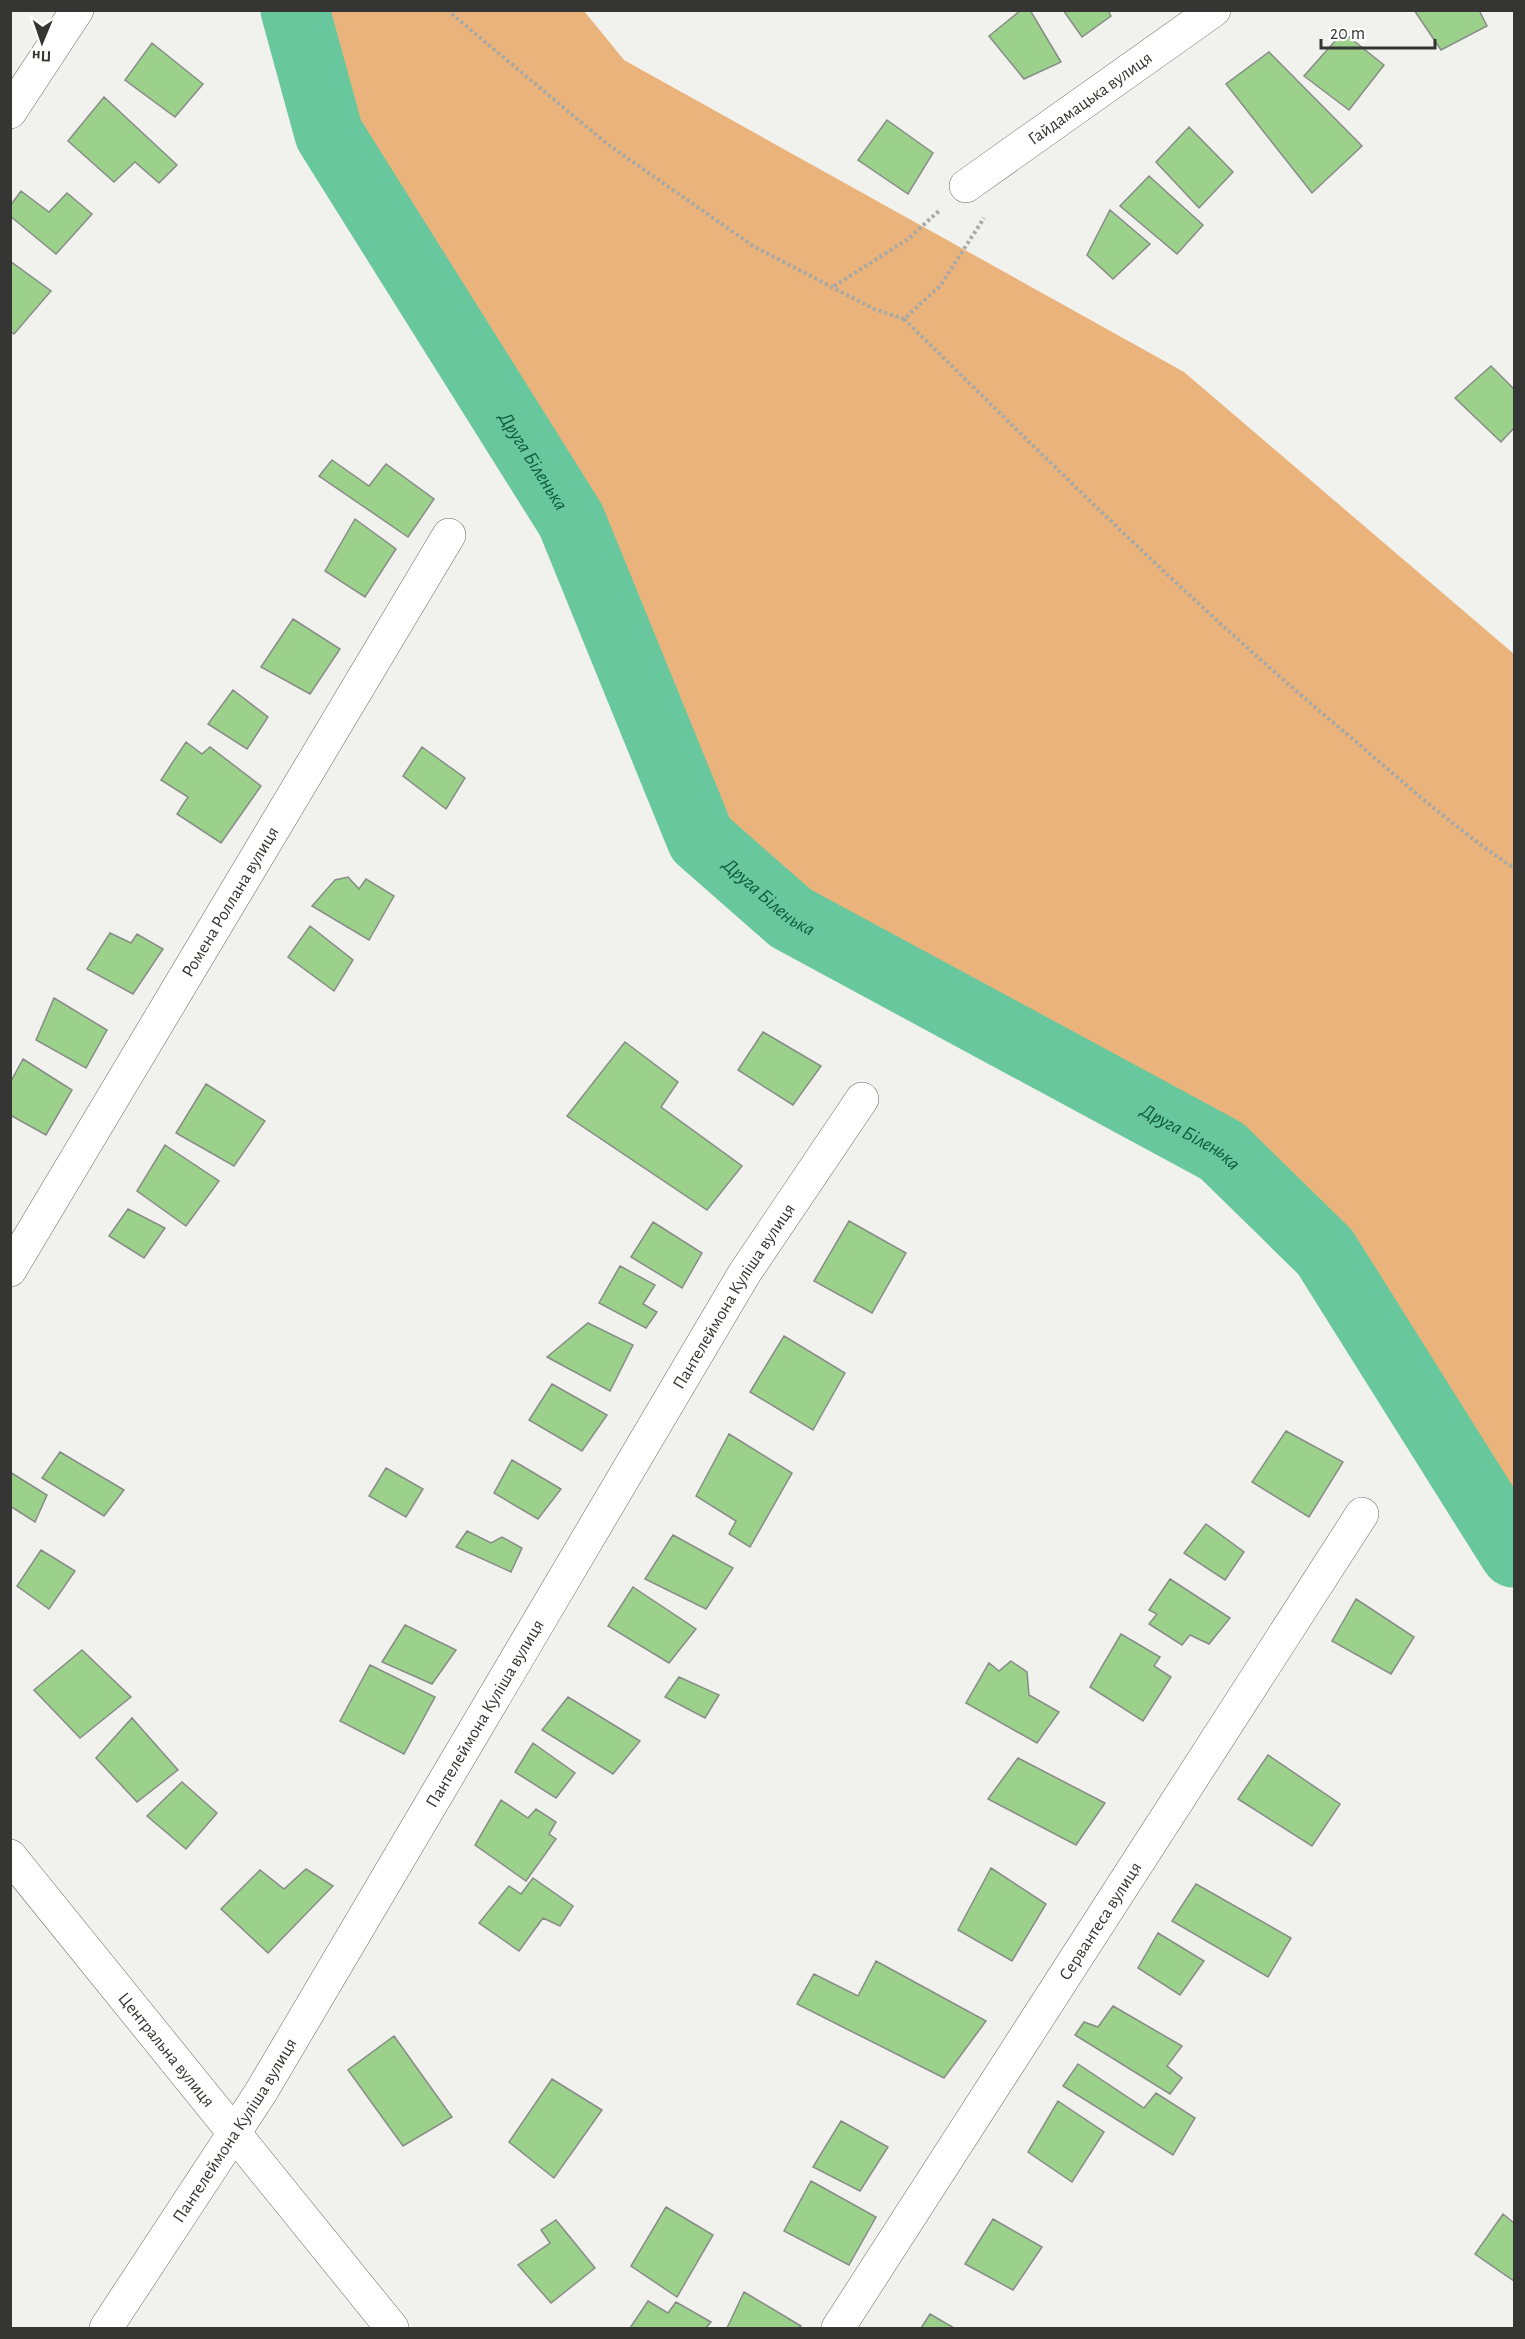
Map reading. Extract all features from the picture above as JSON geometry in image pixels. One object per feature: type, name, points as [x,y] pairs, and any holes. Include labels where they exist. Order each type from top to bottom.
[{"type":"street","points":[[10,112],[77,10]]},
{"type":"street","name":"Гайдамацька вулиця","points":[[966,186],[1214,10]]},
{"type":"street","name":"Ромена Роллана вулиця","points":[[10,1270],[449,536]]},
{"type":"street","name":"Пантелеймона Куліша вулиця","points":[[106,2328],[261,2092],[744,1274],[862,1099]]},
{"type":"street","name":"Сервантеса вулиця","points":[[838,2328],[1362,1514]]},
{"type":"street","name":"Центральна вулиця","points":[[10,1856],[392,2328]]},
{"type":"path","points":[[447,10],[606,143],[753,246],[834,286],[874,309],[904,319],[1121,531],[1288,685],[1477,843],[1515,868]]},
{"type":"path","points":[[834,286],[908,239],[966,186],[985,217],[940,286],[904,319]]},
{"type":"shaded area","points":[[295,11],[584,11],[624,60],[1184,372],[1514,654],[1514,1553],[1325,1252],[1222,1151],[791,918],[701,839],[571,520],[329,134]]},
{"type":"building","points":[[1021,10],[1030,10],[1061,62],[1024,79],[989,36]]},
{"type":"building","points":[[1063,10],[1108,10],[1111,16],[1082,37]]},
{"type":"building","points":[[1414,10],[1479,10],[1487,26],[1441,50]]},
{"type":"building","points":[[1343,32],[1384,65],[1349,110],[1304,76]]},
{"type":"building","points":[[152,43],[203,84],[175,117],[125,80]]},
{"type":"building","points":[[1269,52],[1362,146],[1312,193],[1226,84]]},
{"type":"building","points":[[104,97],[177,165],[159,183],[135,162],[114,182],[68,141]]},
{"type":"building","points":[[887,120],[933,153],[908,194],[858,160]]},
{"type":"building","points":[[1189,127],[1233,172],[1199,208],[1156,162]]},
{"type":"building","points":[[1149,176],[1203,225],[1177,254],[1120,206]]},
{"type":"building","points":[[21,191],[49,212],[67,193],[92,214],[56,254],[10,216],[10,206]]},
{"type":"building","points":[[1110,210],[1150,244],[1113,279],[1087,255]]},
{"type":"building","points":[[10,261],[51,291],[14,334],[10,331]]},
{"type":"building","points":[[1491,366],[1514,389],[1514,428],[1501,442],[1455,398]]},
{"type":"building","points":[[332,460],[369,486],[386,464],[434,499],[408,537],[319,476]]},
{"type":"building","points":[[355,519],[396,549],[365,597],[325,571]]},
{"type":"building","points":[[293,619],[340,649],[310,694],[261,667]]},
{"type":"building","points":[[233,690],[268,717],[247,749],[208,724]]},
{"type":"building","points":[[186,742],[202,754],[210,747],[261,786],[221,843],[177,814],[188,797],[161,780]]},
{"type":"building","points":[[422,747],[465,778],[446,809],[403,776]]},
{"type":"building","points":[[348,877],[359,889],[366,879],[394,896],[369,940],[312,906],[335,880]]},
{"type":"building","points":[[310,926],[353,960],[334,991],[288,957]]},
{"type":"building","points":[[110,933],[131,943],[137,934],[163,949],[133,994],[87,969]]},
{"type":"building","points":[[54,998],[107,1030],[86,1068],[36,1040]]},
{"type":"building","points":[[763,1032],[821,1066],[793,1105],[738,1070]]},
{"type":"building","points":[[625,1042],[678,1082],[661,1107],[742,1166],[707,1210],[567,1116]]},
{"type":"building","points":[[23,1059],[72,1090],[46,1135],[10,1115],[10,1083]]},
{"type":"building","points":[[206,1084],[265,1121],[234,1166],[176,1133]]},
{"type":"building","points":[[165,1145],[219,1181],[186,1226],[137,1191]]},
{"type":"building","points":[[128,1209],[165,1228],[144,1258],[109,1236]]},
{"type":"building","points":[[849,1221],[906,1253],[872,1313],[814,1281]]},
{"type":"building","points":[[653,1222],[702,1253],[682,1288],[631,1257]]},
{"type":"building","points":[[620,1266],[655,1285],[643,1304],[657,1312],[646,1328],[599,1303]]},
{"type":"building","points":[[588,1323],[633,1345],[610,1391],[547,1357]]},
{"type":"building","points":[[784,1336],[845,1373],[813,1430],[750,1392]]},
{"type":"building","points":[[552,1384],[607,1415],[582,1451],[529,1420]]},
{"type":"building","points":[[1286,1431],[1343,1462],[1309,1517],[1252,1482]]},
{"type":"building","points":[[729,1434],[792,1473],[750,1547],[729,1534],[736,1521],[696,1496]]},
{"type":"building","points":[[60,1452],[124,1490],[104,1516],[42,1478]]},
{"type":"building","points":[[512,1460],[561,1489],[538,1519],[494,1493]]},
{"type":"building","points":[[386,1468],[423,1489],[406,1517],[369,1496]]},
{"type":"building","points":[[10,1472],[47,1495],[35,1522],[10,1506]]},
{"type":"building","points":[[1206,1524],[1244,1552],[1225,1580],[1184,1553]]},
{"type":"building","points":[[467,1531],[491,1543],[502,1537],[522,1548],[511,1572],[456,1547]]},
{"type":"building","points":[[673,1535],[733,1568],[706,1609],[645,1579]]},
{"type":"building","points":[[41,1550],[75,1571],[49,1609],[17,1586]]},
{"type":"building","points":[[1170,1579],[1230,1618],[1209,1644],[1190,1635],[1182,1645],[1149,1624],[1157,1614],[1149,1610]]},
{"type":"building","points":[[633,1587],[696,1629],[669,1663],[608,1626]]},
{"type":"building","points":[[1356,1599],[1414,1637],[1391,1674],[1332,1641]]},
{"type":"building","points":[[405,1625],[456,1650],[432,1684],[382,1662]]},
{"type":"building","points":[[1121,1634],[1160,1657],[1154,1666],[1171,1677],[1143,1721],[1090,1687]]},
{"type":"building","points":[[82,1650],[131,1697],[80,1738],[34,1690]]},
{"type":"building","points":[[1011,1661],[1027,1672],[1029,1695],[1059,1712],[1037,1743],[966,1703],[989,1663],[999,1671]]},
{"type":"building","points":[[370,1665],[435,1697],[404,1754],[340,1721]]},
{"type":"building","points":[[679,1677],[719,1695],[705,1718],[665,1697]]},
{"type":"building","points":[[568,1697],[640,1741],[613,1774],[542,1730]]},
{"type":"building","points":[[132,1718],[178,1770],[137,1802],[96,1758]]},
{"type":"building","points":[[533,1743],[575,1773],[556,1798],[515,1772]]},
{"type":"building","points":[[1268,1755],[1340,1804],[1312,1846],[1238,1799]]},
{"type":"building","points":[[1018,1758],[1105,1803],[1076,1845],[988,1799]]},
{"type":"building","points":[[182,1782],[217,1813],[186,1849],[147,1816]]},
{"type":"building","points":[[501,1800],[528,1818],[536,1809],[556,1822],[549,1834],[556,1839],[526,1881],[475,1845]]},
{"type":"building","points":[[991,1868],[1046,1904],[1012,1961],[958,1930]]},
{"type":"building","points":[[306,1869],[333,1886],[268,1953],[221,1909],[260,1870],[284,1889]]},
{"type":"building","points":[[533,1878],[573,1906],[560,1926],[543,1918],[519,1951],[479,1923],[509,1886],[521,1894]]},
{"type":"building","points":[[1196,1884],[1291,1938],[1268,1977],[1172,1921]]},
{"type":"building","points":[[1158,1933],[1204,1961],[1180,1995],[1138,1968]]},
{"type":"building","points":[[876,1961],[986,2021],[944,2078],[797,2004],[814,1974],[858,1996]]},
{"type":"building","points":[[1113,2006],[1182,2046],[1167,2066],[1182,2078],[1170,2094],[1075,2035],[1084,2022],[1098,2027]]},
{"type":"building","points":[[394,2036],[452,2117],[403,2146],[348,2070]]},
{"type":"building","points":[[1078,2064],[1144,2108],[1156,2093],[1195,2118],[1173,2155],[1063,2086]]},
{"type":"building","points":[[552,2079],[602,2110],[554,2178],[509,2142]]},
{"type":"building","points":[[1058,2101],[1104,2132],[1072,2182],[1028,2152]]},
{"type":"building","points":[[841,2121],[888,2147],[860,2191],[813,2167]]},
{"type":"building","points":[[811,2181],[876,2217],[849,2265],[784,2231]]},
{"type":"building","points":[[666,2207],[713,2235],[677,2297],[631,2266]]},
{"type":"building","points":[[1503,2214],[1514,2223],[1514,2281],[1475,2254]]},
{"type":"building","points":[[993,2219],[1042,2247],[1013,2290],[965,2264]]},
{"type":"building","points":[[556,2220],[595,2268],[551,2303],[518,2265],[550,2243],[541,2230]]},
{"type":"building","points":[[744,2292],[801,2326],[799,2328],[727,2328]]},
{"type":"building","points":[[648,2301],[668,2313],[676,2302],[711,2322],[706,2328],[630,2328]]},
{"type":"building","points":[[930,2314],[954,2328],[921,2328]]},
{"type":"waterway","name":"Друга Біленька","points":[[295,10],[329,134],[571,520],[701,839],[791,918],[1222,1151],[1325,1252],[1514,1553]]}]
